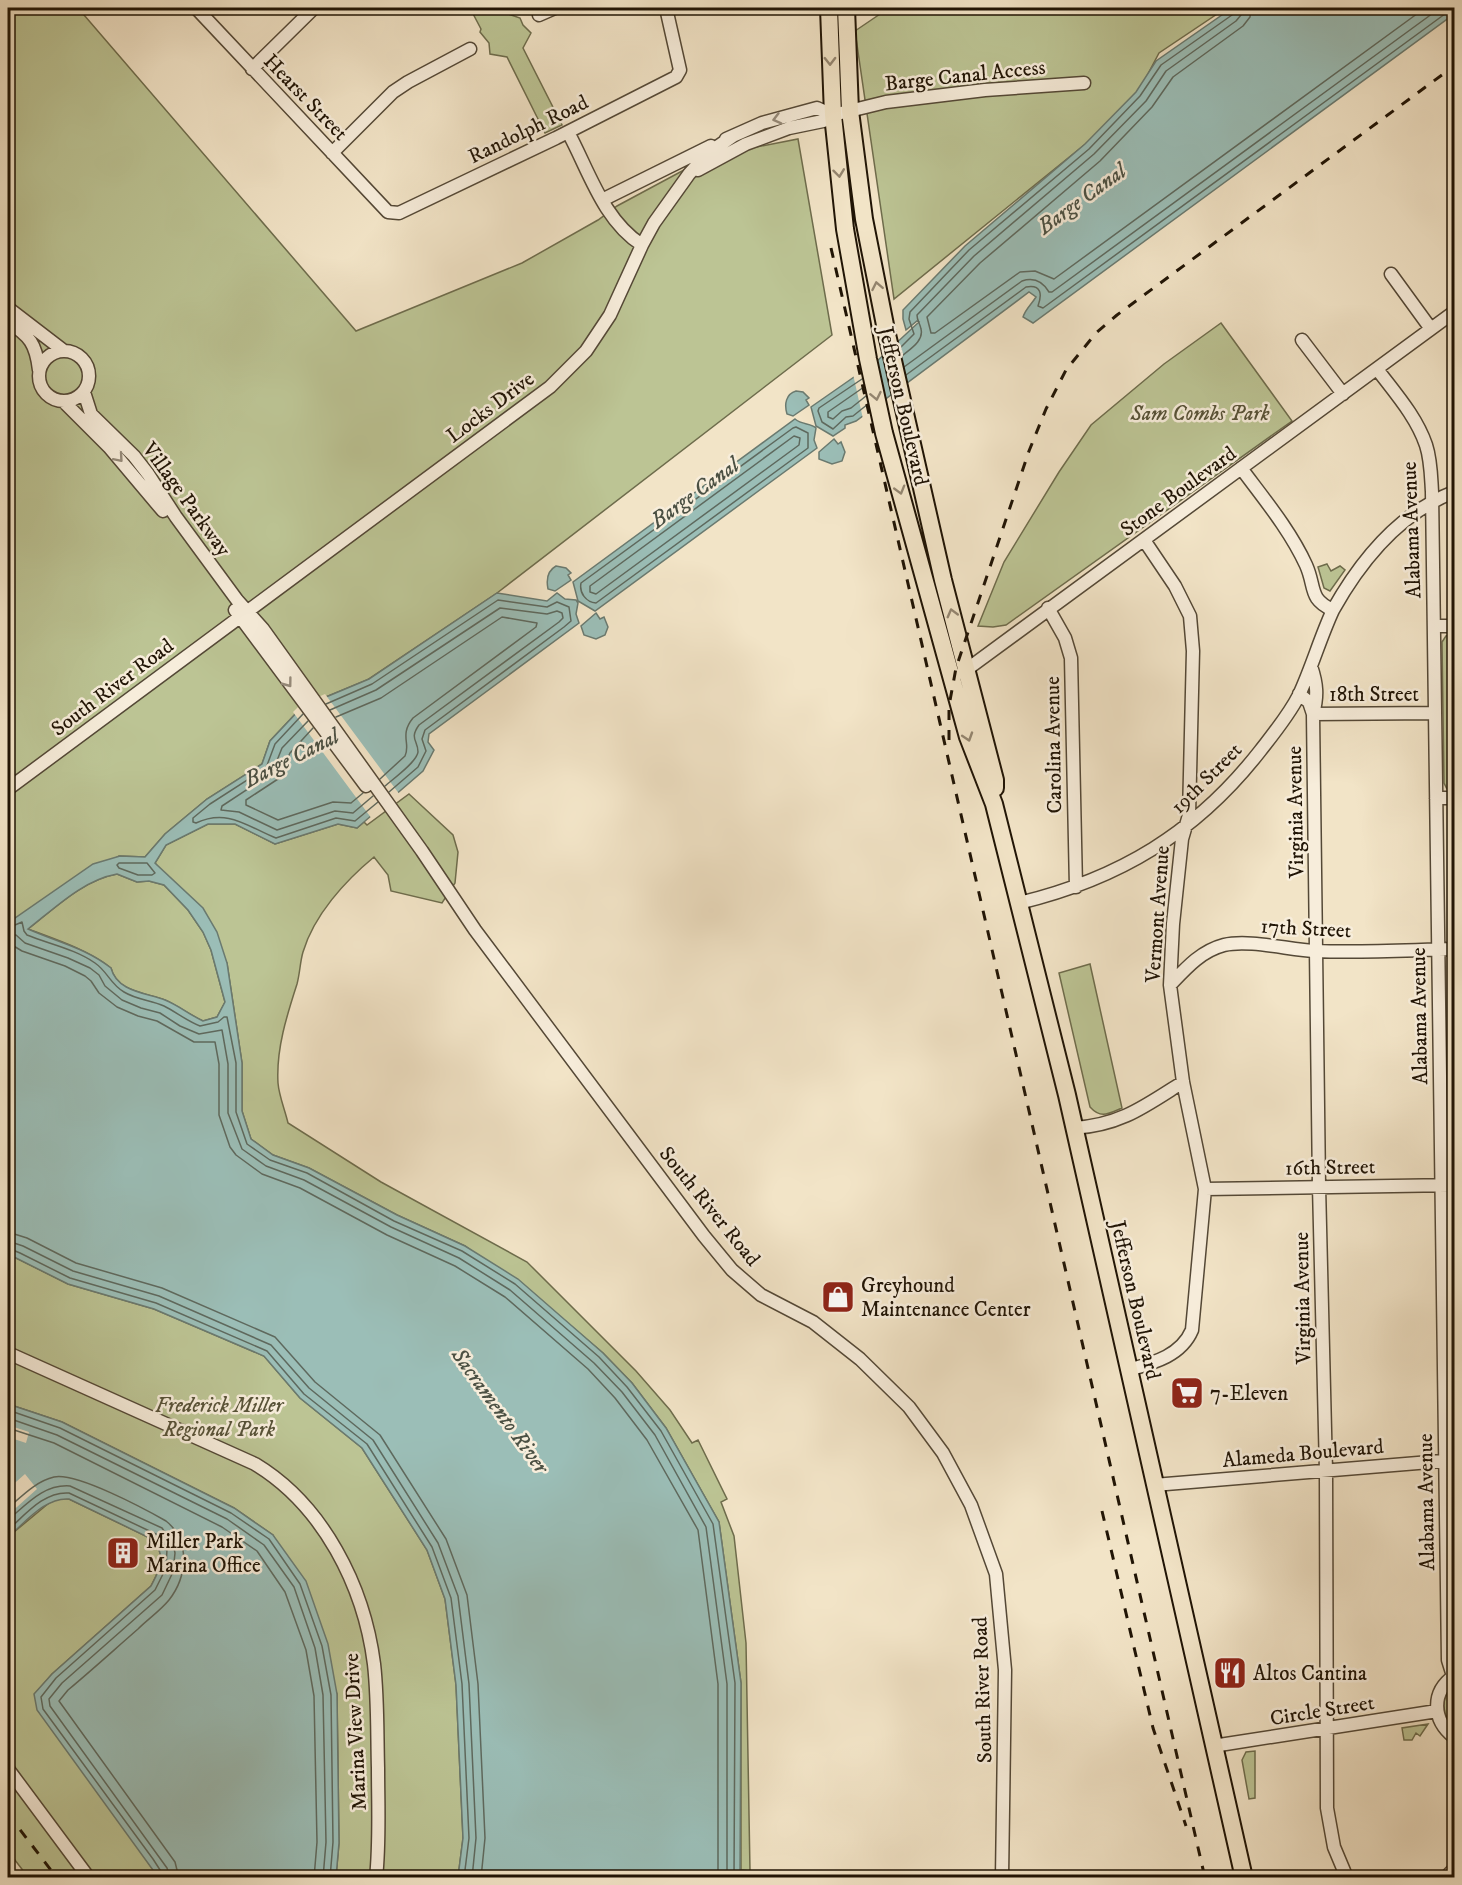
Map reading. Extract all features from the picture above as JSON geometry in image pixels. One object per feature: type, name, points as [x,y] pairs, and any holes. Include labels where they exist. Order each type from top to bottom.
[{"type":"main road","name":"Jefferson Boulevard","points":[[829,8],[833,115],[845,229],[884,434],[968,737],[994,804],[1019,903],[1074,1128],[1244,1878]]},
{"type":"main road","name":"Jefferson Boulevard","points":[[846,8],[850,111],[864,219],[886,330],[943,580],[995,780],[994,804]]},
{"type":"street","name":"Hearst Street","points":[[196,8],[388,212]]},
{"type":"street","points":[[252,69],[314,8]]},
{"type":"street","points":[[539,15],[555,8]]},
{"type":"street","name":"Randolph Road","points":[[388,212],[399,213],[420,205],[676,77],[680,70],[666,8]]},
{"type":"street","points":[[332,153],[393,92],[470,49]]},
{"type":"street","name":"Barge Canal Access","points":[[850,111],[886,102],[1084,83]]},
{"type":"street","points":[[602,200],[762,123],[817,108],[833,115]]},
{"type":"street","name":"Locks Drive","points":[[689,174],[746,144],[789,128],[823,121],[833,115],[850,111]]},
{"type":"street","points":[[568,132],[602,200],[623,231],[642,245]]},
{"type":"street","name":"Locks Drive","points":[[243,614],[550,387],[586,351],[610,315],[654,223],[689,174],[707,154],[733,136]]},
{"type":"street","points":[[1391,274],[1431,329]]},
{"type":"street","points":[[8,308],[64,351],[79,356],[88,369],[88,385],[84,392],[71,400],[63,402],[54,400],[42,388],[39,380],[38,358],[29,338],[8,322]]},
{"type":"street","name":"Stone Boulevard","points":[[953,680],[1048,608],[1455,312]]},
{"type":"street","points":[[1302,340],[1343,394]]},
{"type":"street","points":[[39,371],[42,363],[48,357],[64,351]]},
{"type":"street","name":"Alabama Avenue","points":[[1377,369],[1413,418],[1422,434],[1431,462],[1441,1186],[1449,1461],[1448,1660],[1454,1676]]},
{"type":"street","name":"Village Parkway","points":[[84,392],[91,414],[134,456],[237,600],[243,614]]},
{"type":"street","name":"Village Parkway","points":[[63,402],[109,447],[141,484],[232,604],[243,614]]},
{"type":"street","points":[[1241,468],[1301,554],[1308,569],[1316,599],[1333,610]]},
{"type":"street","points":[[1313,714],[1309,702],[1299,694],[1333,610],[1352,577],[1377,546],[1396,528],[1433,503],[1455,492]]},
{"type":"street","name":"Vermont Avenue","points":[[1128,1370],[1163,1358],[1179,1349],[1192,1330],[1205,1189],[1183,1082],[1170,985],[1173,924],[1182,838],[1189,815],[1193,651],[1190,616],[1175,586],[1144,540]]},
{"type":"street","name":"Carolina Avenue","points":[[1048,608],[1065,638],[1071,658],[1076,887]]},
{"type":"street","name":"South River Road","points":[[8,789],[243,614],[420,852],[481,939],[732,1270],[761,1295],[813,1322],[860,1359],[909,1407],[943,1453],[971,1505],[996,1574],[1005,1670],[1002,1878]]},
{"type":"street","points":[[1434,626],[1455,626]]},
{"type":"street","name":"Virginia Avenue","points":[[1311,666],[1317,697],[1313,714],[1319,1186],[1326,1471],[1327,1808],[1334,1847],[1347,1878]]},
{"type":"street","name":"19th Street","points":[[1019,903],[1076,887],[1127,864],[1185,827],[1218,798],[1253,759],[1283,721],[1299,694]]},
{"type":"street","name":"18th Street","points":[[1313,714],[1435,714]]},
{"type":"street","points":[[1436,798],[1455,798]]},
{"type":"street","name":"17th Street","points":[[1170,985],[1196,958],[1226,945],[1241,944],[1317,951],[1455,949]]},
{"type":"street","points":[[1074,1128],[1097,1126],[1116,1121],[1183,1082]]},
{"type":"street","name":"16th Street","points":[[1205,1189],[1455,1185]]},
{"type":"street","name":"Marina View Drive","points":[[8,1353],[255,1464],[287,1486],[316,1519],[331,1543],[354,1591],[371,1647],[377,1704],[379,1842],[376,1878]]},
{"type":"street","name":"Alameda Boulevard","points":[[1154,1485],[1449,1461]]},
{"type":"street","points":[[1454,1676],[1440,1691],[1437,1711],[1446,1730],[1455,1737]]},
{"type":"street","name":"Circle Street","points":[[1213,1746],[1437,1711]]},
{"type":"street","points":[[8,1769],[89,1878]]},
{"type":"street","points":[[1445,1878],[1455,1869]]},
{"type":"green space","points":[[8,8],[78,8],[356,331],[522,263],[598,220],[617,206],[710,156],[798,139],[832,335],[497,593],[367,680],[302,707],[270,741],[262,764],[207,799],[165,834],[145,857],[119,856],[8,923]]},
{"type":"green space","points":[[470,8],[491,8],[520,18],[531,33],[523,48],[562,125],[545,133],[507,57],[490,54],[489,43],[480,32],[481,29]]},
{"type":"green space","points":[[889,8],[1226,8],[1159,53],[1130,108],[894,299],[855,31]]},
{"type":"green space","name":"Sam Combs Park","points":[[1221,323],[1292,421],[1006,625],[978,626],[1004,562],[1059,472],[1091,425],[1164,364]]},
{"type":"green space","points":[[1327,564],[1331,571],[1340,566],[1345,570],[1330,591],[1324,588],[1318,567]]},
{"type":"green space","points":[[1454,634],[1454,791],[1447,789],[1444,783],[1442,642],[1446,636]]},
{"type":"green space","points":[[409,794],[453,835],[458,852],[455,883],[442,903],[391,891],[388,875],[374,857],[352,877],[323,912],[303,952],[297,984],[280,1045],[278,1083],[288,1123],[381,1182],[527,1262],[636,1371],[670,1410],[692,1443],[698,1440],[727,1499],[721,1502],[734,1536],[746,1643],[750,1871],[741,1870],[741,1683],[719,1522],[666,1428],[632,1383],[603,1353],[563,1319],[465,1246],[397,1215],[309,1168],[273,1155],[251,1139],[242,1111],[242,1063],[227,963],[155,863],[166,845],[208,824],[235,824],[275,844],[338,824],[357,828],[364,822],[367,825]]},
{"type":"green space","points":[[117,874],[137,882],[149,881],[164,885],[188,910],[203,932],[211,950],[225,1002],[217,1017],[203,1021],[165,1000],[126,987],[114,976],[111,968],[92,955],[28,929],[81,889],[105,877]]},
{"type":"green space","points":[[1090,964],[1122,1108],[1105,1114],[1098,1113],[1090,1107],[1059,973]]},
{"type":"green space","name":"Frederick Miller Regional Park","points":[[8,1254],[68,1284],[154,1309],[264,1356],[300,1398],[362,1448],[427,1550],[445,1599],[456,1685],[463,1838],[458,1877],[336,1877],[339,1843],[337,1694],[273,1535],[234,1508],[62,1422],[8,1404]]},
{"type":"green space","points":[[59,1498],[69,1499],[154,1540],[160,1552],[160,1568],[151,1586],[52,1674],[35,1694],[158,1877],[28,1877],[8,1851],[8,1537],[49,1503]]},
{"type":"green space","points":[[1454,1684],[1454,1728],[1445,1712],[1444,1700]]},
{"type":"green space","points":[[1428,1724],[1420,1736],[1416,1733],[1412,1740],[1404,1740],[1402,1728]]},
{"type":"green space","points":[[1255,1751],[1255,1798],[1249,1799],[1242,1760],[1246,1752]]},
{"type":"water","name":"Barge Canal","points":[[1232,8],[1454,8],[1454,14],[1033,323],[1023,317],[1036,297],[1029,292],[833,436],[816,426],[811,407],[877,361],[919,322],[917,321],[906,330],[903,310],[965,246],[1085,144],[1136,92],[1156,61]]},
{"type":"water","points":[[796,391],[803,392],[809,398],[806,400],[809,405],[793,416],[787,414],[786,403],[790,394]]},
{"type":"water","points":[[795,419],[816,428],[814,440],[817,448],[595,611],[578,601],[573,582]]},
{"type":"water","points":[[834,439],[838,444],[841,442],[845,452],[842,461],[832,464],[819,459],[819,452]]},
{"type":"water","points":[[556,566],[566,568],[571,573],[568,575],[571,580],[555,591],[548,589],[547,582],[549,573]]},
{"type":"water","points":[[497,593],[547,601],[557,593],[565,599],[576,600],[578,603],[576,614],[579,623],[429,734],[428,742],[434,750],[423,771],[357,828],[338,824],[275,844],[235,824],[208,824],[166,845],[155,863],[203,908],[217,932],[227,963],[242,1063],[242,1111],[251,1139],[273,1155],[309,1168],[397,1215],[465,1246],[518,1279],[603,1353],[632,1383],[666,1428],[719,1522],[741,1683],[740,1877],[458,1877],[463,1838],[456,1685],[445,1599],[427,1550],[362,1448],[300,1398],[264,1356],[154,1309],[68,1284],[8,1254],[8,923],[93,864],[120,856],[145,857],[165,834],[207,799],[262,764],[270,741],[302,707],[369,679]],"holes":[[[117,874],[137,882],[149,881],[164,885],[188,910],[203,932],[211,950],[225,1002],[217,1017],[203,1021],[170,1002],[126,987],[114,976],[111,968],[92,955],[28,929],[70,896],[93,882]]]},
{"type":"water","points":[[596,613],[600,619],[604,617],[608,627],[605,635],[596,639],[584,635],[581,626]]},
{"type":"water","points":[[8,1404],[62,1422],[234,1508],[273,1535],[306,1581],[328,1644],[337,1694],[339,1843],[336,1877],[158,1877],[37,1710],[34,1694],[52,1674],[151,1586],[160,1568],[161,1558],[154,1540],[69,1499],[60,1499],[44,1506],[8,1537]]},
{"type":"pier","points":[[875,359],[885,403],[863,419],[853,374]]},
{"type":"pier","points":[[325,694],[400,795],[372,819],[293,712],[300,705]]},
{"type":"pier","points":[[8,1425],[29,1432],[26,1443],[8,1437]]},
{"type":"pier","points":[[25,1474],[37,1489],[8,1515],[8,1489]]},
{"type":"railway","points":[[949,740],[949,706],[956,668],[1029,451],[1046,409],[1066,370],[1096,333],[1117,315],[1454,66]]},
{"type":"railway","points":[[831,248],[1205,1878]]},
{"type":"railway","points":[[1102,1511],[1153,1728],[1186,1826]]},
{"type":"railway","points":[[8,1814],[57,1878]]},
{"type":"place","name":"Greyhound Maintenance Center","points":[[838,1297]]},
{"type":"place","name":"7-Eleven","points":[[1187,1393]]},
{"type":"place","name":"Miller Park Marina Office","points":[[123,1553]]},
{"type":"place","name":"Altos Cantina","points":[[1230,1673]]},
{"type":"water label","name":"Sacramento River","points":[[501,1410]]}]
